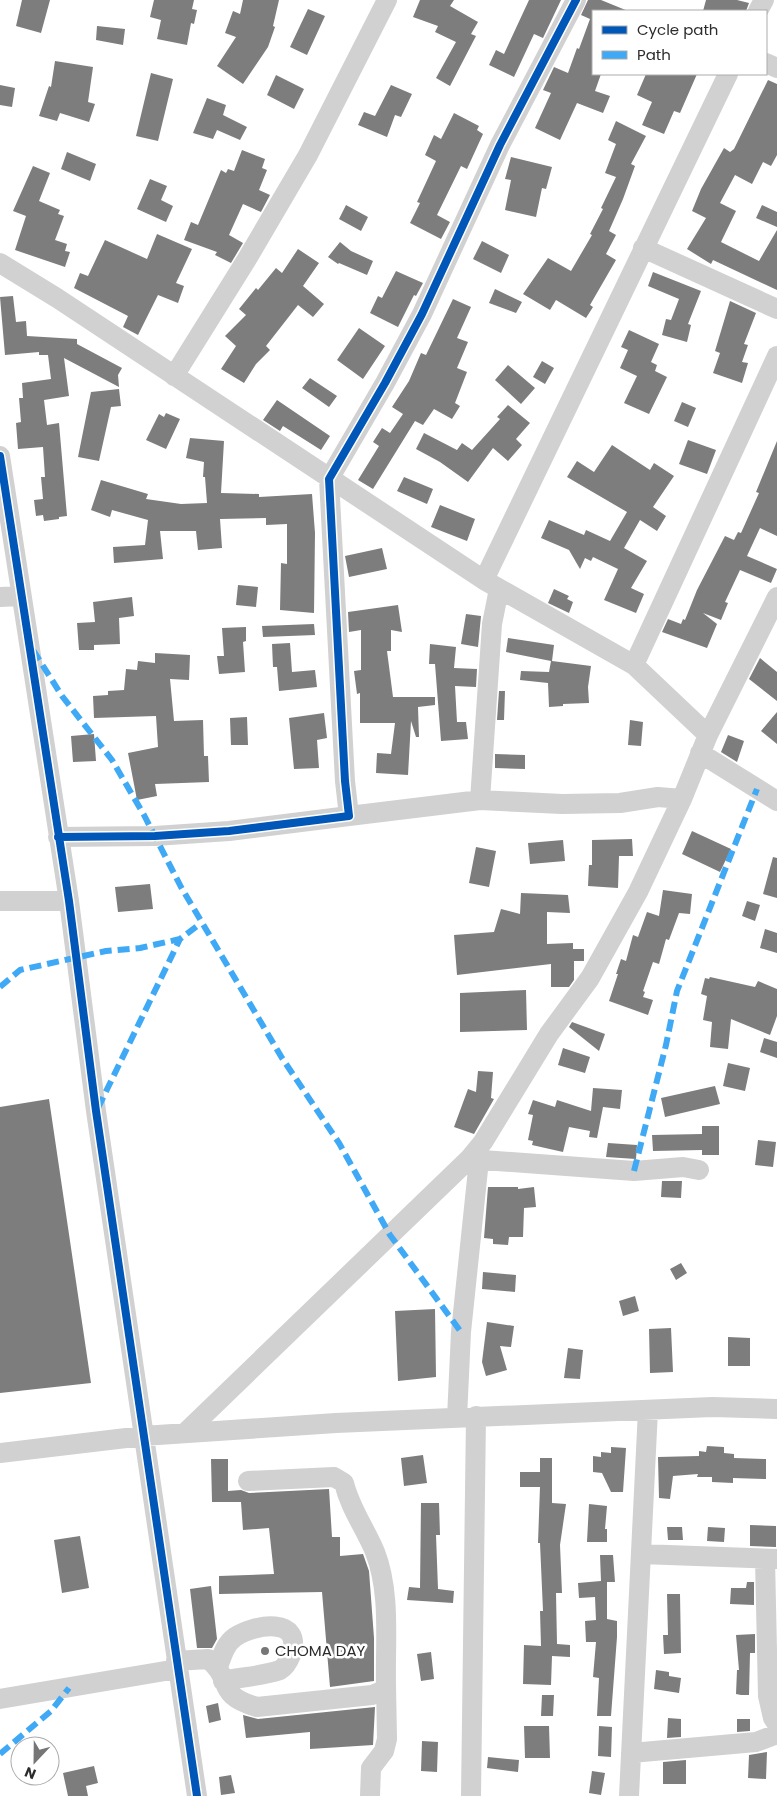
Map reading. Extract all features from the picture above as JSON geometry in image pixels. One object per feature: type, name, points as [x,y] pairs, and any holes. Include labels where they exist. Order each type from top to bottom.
[{"type":"street","points":[[174,376],[288,191],[387,0]]},
{"type":"street","points":[[349,816],[345,781],[329,479],[385,383],[422,314],[500,146],[576,0]]},
{"type":"street","points":[[480,800],[492,624],[492,584],[643,248],[728,75]]},
{"type":"street","points":[[643,248],[777,309]]},
{"type":"street","points":[[0,263],[57,298],[329,479],[492,584],[634,665],[704,744],[777,802]]},
{"type":"street","points":[[634,665],[777,356]]},
{"type":"street","points":[[0,456],[69,901],[96,1111],[176,1665],[197,1796]]},
{"type":"street","points":[[0,597],[21,596]]},
{"type":"street","points":[[184,1434],[194,1422],[474,1160],[549,1034],[590,978],[638,892],[682,799],[704,744],[777,597]]},
{"type":"street","points":[[58,837],[228,831],[480,800],[562,804],[620,803],[658,797],[682,799]]},
{"type":"street","points":[[0,901],[69,901]]},
{"type":"street","points":[[474,1160],[634,1171],[683,1168],[699,1170]]},
{"type":"street","points":[[471,1796],[467,1417],[461,1332],[474,1160]]},
{"type":"street","points":[[0,1453],[143,1436],[336,1423],[712,1407],[777,1409]]},
{"type":"street","points":[[629,1796],[648,1410]]},
{"type":"street","points":[[248,1481],[334,1478],[344,1482],[348,1498],[375,1553],[384,1588],[387,1739],[384,1751],[371,1768],[370,1796]]},
{"type":"street","points":[[641,1554],[771,1559],[768,1696],[772,1718],[777,1724]]},
{"type":"street","points":[[0,1699],[208,1659],[220,1674],[228,1692],[241,1702],[257,1707],[372,1695],[382,1690],[386,1685]]},
{"type":"street","points":[[631,1753],[756,1742],[777,1734]]},
{"type":"building","points":[[22,0],[50,0],[41,33],[16,26]]},
{"type":"building","points":[[154,0],[194,0],[192,9],[197,10],[194,24],[191,23],[187,45],[157,39],[161,20],[150,17]]},
{"type":"building","points":[[243,0],[279,0],[273,26],[275,27],[268,47],[243,84],[217,66],[236,37],[225,33],[233,11],[240,14]]},
{"type":"building","points":[[420,0],[454,0],[450,6],[478,22],[471,34],[476,36],[450,86],[436,78],[456,42],[435,32],[438,26],[413,17]]},
{"type":"building","points":[[529,0],[561,0],[543,38],[534,34],[514,77],[489,65],[496,50],[504,54]]},
{"type":"building","points":[[588,0],[601,0],[626,10],[592,10],[592,75],[601,75],[595,91],[610,96],[603,113],[577,103],[560,140],[535,128],[551,93],[543,90],[554,67],[568,73],[577,48],[579,49],[590,19],[581,15]]},
{"type":"building","points":[[706,0],[737,0],[749,3],[746,10],[703,10]]},
{"type":"building","points":[[308,9],[325,16],[307,55],[290,47]]},
{"type":"building","points":[[97,26],[125,29],[123,45],[96,40]]},
{"type":"building","points":[[55,61],[93,67],[88,102],[95,104],[89,122],[60,113],[57,121],[39,116],[49,86],[51,87]]},
{"type":"building","points":[[151,73],[173,79],[158,141],[136,136]]},
{"type":"building","points":[[276,75],[304,89],[294,109],[267,95]]},
{"type":"building","points":[[646,75],[697,75],[680,113],[674,111],[664,134],[642,125],[652,102],[637,95]]},
{"type":"building","points":[[768,80],[777,84],[777,155],[771,166],[763,162],[752,184],[735,175],[720,203],[736,211],[721,242],[759,261],[777,230],[777,290],[713,260],[711,264],[687,249],[706,218],[692,211],[701,189],[724,148],[730,152],[734,149]]},
{"type":"building","points":[[0,85],[15,88],[12,107],[0,105]]},
{"type":"building","points":[[391,85],[412,94],[401,117],[395,115],[387,137],[358,125],[364,112],[375,116]]},
{"type":"building","points":[[207,98],[226,105],[223,115],[247,127],[240,140],[217,130],[213,139],[193,133]]},
{"type":"building","points":[[454,113],[479,126],[477,130],[483,134],[467,169],[461,166],[437,215],[450,222],[441,239],[410,223],[420,203],[417,202],[436,161],[425,155],[434,135],[441,139]]},
{"type":"building","points":[[616,121],[646,136],[631,164],[635,166],[609,231],[616,235],[606,254],[616,260],[590,305],[593,307],[586,318],[556,300],[550,310],[523,294],[548,258],[571,271],[592,235],[590,234],[616,177],[605,173],[616,144],[608,140]]},
{"type":"building","points":[[242,150],[265,159],[262,168],[267,170],[259,190],[270,195],[261,212],[243,204],[229,235],[243,243],[231,263],[215,255],[217,252],[184,240],[191,222],[198,225],[221,170],[226,173],[228,169],[234,171]]},
{"type":"building","points":[[67,152],[96,164],[90,181],[61,169]]},
{"type":"building","points":[[511,157],[552,167],[546,189],[542,188],[536,217],[505,210],[511,180],[505,179]]},
{"type":"building","points":[[33,166],[50,173],[39,201],[60,210],[58,214],[64,216],[55,240],[67,244],[65,251],[70,252],[65,267],[15,250],[26,216],[13,211]]},
{"type":"building","points":[[150,179],[167,186],[161,200],[173,206],[166,222],[137,209]]},
{"type":"building","points":[[346,205],[368,217],[361,231],[339,219]]},
{"type":"building","points":[[762,205],[777,212],[777,227],[756,218]]},
{"type":"building","points":[[157,234],[192,249],[176,283],[184,286],[178,303],[158,295],[138,335],[123,327],[128,316],[74,288],[80,273],[88,276],[105,240],[147,259]]},
{"type":"building","points":[[482,241],[509,255],[501,273],[473,259]]},
{"type":"building","points":[[340,242],[351,251],[373,261],[367,275],[338,264],[328,257]]},
{"type":"building","points":[[298,249],[319,263],[303,286],[324,304],[313,317],[298,305],[266,346],[270,350],[256,364],[244,383],[221,369],[236,346],[225,336],[246,315],[239,309],[256,288],[258,290],[276,268],[282,273]]},
{"type":"building","points":[[396,271],[423,283],[416,296],[414,295],[398,327],[370,313],[378,296],[382,298]]},
{"type":"building","points":[[653,272],[701,291],[688,324],[691,325],[687,342],[662,335],[666,319],[671,320],[679,299],[648,286]]},
{"type":"building","points":[[495,289],[522,302],[516,313],[489,303]]},
{"type":"building","points":[[13,296],[16,322],[26,321],[27,336],[77,339],[77,344],[122,368],[118,375],[119,387],[64,358],[69,396],[44,400],[47,425],[59,423],[67,516],[59,517],[59,519],[44,521],[43,515],[36,516],[34,500],[43,499],[41,477],[45,477],[43,447],[18,449],[16,423],[21,422],[19,398],[23,398],[22,383],[51,379],[48,355],[39,355],[39,352],[5,355],[0,297]]},
{"type":"building","points":[[453,299],[471,307],[457,338],[468,342],[457,368],[467,372],[455,403],[460,406],[452,419],[434,409],[423,425],[415,421],[373,489],[358,480],[379,446],[373,442],[382,428],[390,433],[403,414],[392,407],[409,381],[421,353],[426,355]]},
{"type":"building","points":[[730,301],[756,313],[744,344],[748,345],[742,362],[748,363],[742,383],[713,373],[720,353],[715,351]]},
{"type":"building","points":[[359,328],[385,346],[363,379],[337,360]]},
{"type":"building","points":[[629,330],[659,344],[651,362],[657,365],[655,371],[667,377],[649,414],[624,403],[637,376],[620,368],[628,350],[621,347]]},
{"type":"building","points":[[542,361],[554,368],[545,384],[533,377]]},
{"type":"building","points":[[508,365],[535,388],[521,404],[495,380]]},
{"type":"building","points":[[310,378],[337,396],[329,407],[302,388]]},
{"type":"building","points":[[119,389],[121,406],[111,407],[99,461],[78,457],[91,392]]},
{"type":"building","points":[[277,400],[330,436],[321,450],[283,426],[280,431],[263,420]]},
{"type":"building","points":[[682,402],[696,408],[688,427],[674,421]]},
{"type":"building","points":[[508,405],[530,423],[516,439],[522,445],[508,461],[493,448],[468,482],[440,462],[416,449],[424,433],[457,450],[462,443],[472,450],[500,419],[497,417]]},
{"type":"building","points":[[166,413],[180,419],[166,449],[146,440],[159,414],[164,417]]},
{"type":"building","points":[[190,438],[224,441],[221,493],[259,494],[259,497],[312,494],[315,533],[314,613],[280,610],[281,563],[287,564],[287,524],[266,525],[266,518],[220,519],[222,548],[198,550],[196,531],[160,531],[163,559],[114,563],[113,547],[145,545],[148,520],[112,510],[110,517],[91,510],[101,480],[148,494],[146,499],[181,504],[207,503],[205,477],[203,477],[204,462],[186,458]]},
{"type":"building","points":[[688,440],[716,450],[707,474],[679,464]]},
{"type":"building","points":[[777,441],[777,536],[760,528],[747,556],[777,569],[771,583],[740,570],[725,602],[728,603],[721,620],[703,613],[717,624],[707,648],[662,632],[668,619],[681,624],[683,619],[685,620],[697,590],[725,536],[734,540],[738,532],[741,533],[759,493],[756,492]]},
{"type":"building","points":[[612,445],[650,470],[654,463],[674,476],[653,507],[666,516],[657,531],[640,520],[624,548],[647,561],[631,588],[644,594],[636,613],[604,600],[618,569],[593,557],[591,561],[585,558],[580,569],[569,550],[541,538],[549,520],[584,535],[586,530],[610,541],[627,512],[567,477],[577,461],[594,472]]},
{"type":"building","points":[[404,477],[433,489],[427,504],[397,491]]},
{"type":"building","points":[[440,505],[475,519],[467,541],[431,527]]},
{"type":"building","points":[[382,548],[387,569],[349,577],[345,556]]},
{"type":"building","points":[[238,585],[258,587],[256,607],[236,605]]},
{"type":"building","points":[[554,589],[569,596],[567,599],[573,602],[569,613],[548,603]]},
{"type":"building","points":[[132,597],[134,616],[119,618],[120,644],[94,645],[94,650],[79,650],[77,623],[95,622],[93,602]]},
{"type":"building","points":[[398,605],[402,632],[391,630],[391,651],[387,651],[393,697],[435,697],[435,705],[418,707],[419,737],[416,737],[411,721],[408,775],[376,773],[377,753],[391,754],[395,723],[360,723],[360,693],[357,694],[354,671],[361,670],[361,630],[349,632],[348,612]]},
{"type":"building","points":[[466,614],[481,616],[478,647],[461,644]]},
{"type":"building","points":[[314,624],[315,635],[263,637],[262,626]]},
{"type":"building","points":[[246,627],[246,641],[243,642],[245,672],[219,674],[217,656],[224,656],[222,628]]},
{"type":"building","points":[[508,638],[554,645],[552,661],[591,666],[588,687],[589,703],[563,704],[563,706],[549,707],[548,683],[520,680],[521,671],[549,672],[551,661],[506,652]]},
{"type":"building","points":[[290,643],[292,672],[315,670],[317,687],[279,691],[277,667],[273,667],[272,644]]},
{"type":"building","points":[[430,644],[456,647],[454,668],[477,669],[476,687],[455,686],[457,722],[466,722],[468,739],[441,741],[435,664],[429,664]]},
{"type":"building","points":[[155,653],[190,655],[189,680],[170,679],[174,721],[203,720],[204,756],[208,756],[209,782],[155,784],[157,796],[137,800],[128,753],[158,747],[156,716],[94,718],[93,696],[108,695],[108,691],[124,690],[126,669],[137,670],[138,661],[155,663]]},
{"type":"building","points":[[760,658],[777,672],[777,701],[749,679]]},
{"type":"building","points":[[499,691],[505,691],[504,720],[497,720]]},
{"type":"building","points":[[777,712],[777,744],[761,731]]},
{"type":"building","points":[[324,713],[327,738],[317,740],[319,768],[294,769],[289,718]]},
{"type":"building","points":[[247,717],[248,745],[231,745],[230,718]]},
{"type":"building","points":[[630,720],[643,722],[641,746],[628,745]]},
{"type":"building","points":[[94,734],[96,761],[73,762],[71,736]]},
{"type":"building","points":[[728,735],[744,741],[737,762],[721,752]]},
{"type":"building","points":[[495,754],[525,755],[525,769],[495,768]]},
{"type":"building","points":[[692,831],[731,849],[720,872],[682,854]]},
{"type":"building","points":[[632,839],[633,856],[619,856],[618,888],[588,886],[589,865],[592,865],[592,840]]},
{"type":"building","points":[[563,840],[565,861],[530,864],[528,843]]},
{"type":"building","points":[[476,847],[496,851],[489,887],[469,883]]},
{"type":"building","points":[[773,857],[777,858],[777,898],[763,894]]},
{"type":"building","points":[[150,884],[153,909],[118,912],[115,887]]},
{"type":"building","points":[[663,890],[692,894],[690,914],[679,913],[669,940],[666,939],[659,964],[653,962],[643,991],[645,992],[643,997],[653,1000],[648,1015],[609,1001],[621,959],[626,961],[633,935],[638,937],[647,912],[659,916]]},
{"type":"building","points":[[521,893],[568,895],[570,913],[547,912],[547,944],[573,943],[573,949],[584,949],[584,961],[574,961],[574,980],[569,987],[551,987],[551,964],[457,975],[454,935],[494,932],[501,909],[520,914]]},
{"type":"building","points":[[747,901],[760,905],[755,921],[742,916]]},
{"type":"building","points":[[765,929],[777,933],[777,953],[760,948]]},
{"type":"building","points":[[710,977],[755,987],[758,981],[777,989],[777,1016],[770,1035],[731,1019],[728,1049],[710,1047],[712,1022],[703,1020],[707,996],[701,994],[705,978],[709,979]]},
{"type":"building","points":[[526,990],[527,1030],[460,1032],[460,993]]},
{"type":"building","points":[[572,1022],[605,1034],[599,1051],[569,1027]]},
{"type":"building","points":[[764,1038],[777,1042],[777,1058],[760,1052]]},
{"type":"building","points":[[563,1048],[590,1057],[585,1073],[558,1065]]},
{"type":"building","points":[[728,1063],[750,1068],[745,1091],[723,1086]]},
{"type":"building","points":[[478,1071],[493,1072],[491,1098],[494,1099],[474,1134],[454,1127],[468,1089],[476,1092]]},
{"type":"building","points":[[715,1086],[720,1104],[665,1117],[661,1098]]},
{"type":"building","points":[[593,1088],[622,1090],[620,1109],[603,1107],[597,1138],[589,1137],[590,1131],[569,1127],[563,1152],[532,1145],[533,1141],[528,1140],[533,1115],[528,1114],[533,1100],[555,1107],[557,1100],[591,1111]]},
{"type":"building","points":[[49,1099],[91,1383],[0,1393],[0,1107]]},
{"type":"building","points":[[702,1126],[719,1126],[719,1155],[702,1155],[702,1150],[653,1151],[652,1135],[702,1134]]},
{"type":"building","points":[[758,1140],[776,1142],[773,1167],[755,1165]]},
{"type":"building","points":[[608,1143],[637,1145],[636,1159],[606,1157]]},
{"type":"building","points":[[662,1181],[682,1181],[681,1198],[661,1197]]},
{"type":"building","points":[[488,1187],[518,1187],[518,1189],[534,1187],[536,1207],[524,1208],[523,1237],[509,1237],[508,1245],[493,1244],[493,1239],[484,1238]]},
{"type":"building","points":[[681,1263],[687,1273],[676,1280],[670,1269]]},
{"type":"building","points":[[483,1272],[516,1275],[515,1292],[482,1289]]},
{"type":"building","points":[[635,1296],[639,1311],[623,1316],[619,1301]]},
{"type":"building","points":[[435,1309],[436,1377],[398,1381],[395,1311]]},
{"type":"building","points":[[487,1322],[514,1326],[511,1347],[500,1346],[507,1370],[486,1376],[482,1362]]},
{"type":"building","points":[[671,1328],[673,1372],[650,1373],[649,1329]]},
{"type":"building","points":[[728,1337],[750,1338],[750,1366],[728,1366]]},
{"type":"building","points":[[568,1348],[583,1350],[580,1379],[564,1378]]},
{"type":"building","points":[[707,1446],[724,1447],[724,1453],[734,1454],[734,1458],[766,1459],[766,1479],[733,1478],[733,1483],[712,1482],[712,1477],[697,1477],[698,1474],[673,1476],[670,1499],[659,1498],[658,1457],[699,1456],[699,1451],[706,1452]]},
{"type":"building","points":[[611,1447],[626,1448],[623,1492],[611,1492],[602,1473],[593,1472],[593,1456],[601,1457],[601,1452],[611,1453]]},
{"type":"building","points":[[423,1455],[427,1483],[404,1486],[401,1458]]},
{"type":"building","points":[[540,1458],[552,1458],[552,1503],[566,1504],[560,1545],[562,1593],[556,1593],[557,1644],[570,1645],[570,1657],[552,1656],[551,1685],[523,1684],[524,1645],[541,1646],[540,1611],[543,1611],[540,1543],[538,1543],[540,1487],[520,1487],[520,1472],[540,1472]]},
{"type":"building","points":[[211,1459],[228,1459],[228,1491],[241,1490],[249,1493],[329,1489],[332,1537],[340,1537],[340,1556],[363,1554],[369,1571],[374,1638],[374,1681],[330,1687],[322,1592],[219,1594],[219,1576],[274,1574],[269,1528],[243,1530],[241,1502],[212,1502]]},
{"type":"building","points":[[421,1503],[439,1503],[440,1535],[436,1535],[438,1589],[454,1591],[453,1603],[407,1600],[409,1587],[420,1588]]},
{"type":"building","points":[[589,1504],[607,1506],[605,1529],[607,1529],[607,1542],[587,1542]]},
{"type":"building","points":[[750,1525],[776,1526],[776,1547],[750,1546]]},
{"type":"building","points":[[667,1527],[682,1527],[683,1540],[668,1540]]},
{"type":"building","points":[[708,1527],[725,1528],[724,1542],[707,1541]]},
{"type":"building","points":[[80,1536],[89,1588],[62,1593],[54,1540]]},
{"type":"building","points":[[600,1555],[613,1555],[615,1582],[607,1582],[607,1619],[617,1621],[611,1716],[597,1716],[599,1678],[593,1677],[596,1642],[586,1642],[585,1621],[596,1620],[595,1597],[579,1598],[578,1583],[601,1581]]},
{"type":"building","points":[[747,1582],[754,1582],[754,1605],[730,1604],[731,1588],[746,1588]]},
{"type":"building","points":[[211,1586],[217,1639],[212,1648],[197,1648],[190,1589]]},
{"type":"building","points":[[667,1594],[680,1594],[681,1653],[664,1654],[663,1635],[668,1635]]},
{"type":"building","points":[[755,1634],[755,1653],[750,1653],[749,1695],[736,1694],[737,1670],[739,1670],[736,1635]]},
{"type":"building","points":[[431,1652],[434,1679],[421,1681],[417,1654]]},
{"type":"building","points":[[656,1670],[669,1672],[669,1676],[681,1678],[679,1693],[654,1689]]},
{"type":"building","points":[[542,1695],[554,1695],[553,1716],[541,1716]]},
{"type":"building","points":[[218,1703],[221,1720],[209,1723],[206,1706]]},
{"type":"building","points":[[375,1707],[373,1745],[310,1749],[310,1732],[246,1738],[243,1715],[258,1719]]},
{"type":"building","points":[[668,1718],[681,1719],[681,1737],[667,1738]]},
{"type":"building","points":[[737,1719],[750,1719],[750,1731],[737,1732]]},
{"type":"building","points":[[524,1726],[549,1726],[550,1758],[525,1758]]},
{"type":"building","points":[[599,1726],[612,1727],[611,1757],[598,1756]]},
{"type":"building","points":[[422,1741],[438,1742],[437,1772],[421,1771]]},
{"type":"building","points":[[767,1752],[766,1779],[748,1778],[749,1755]]},
{"type":"building","points":[[488,1757],[519,1760],[518,1772],[487,1768]]},
{"type":"building","points":[[686,1760],[686,1784],[663,1784],[663,1762]]},
{"type":"building","points":[[94,1766],[98,1783],[86,1786],[88,1796],[68,1796],[63,1773]]},
{"type":"building","points":[[592,1771],[605,1773],[601,1795],[589,1793]]},
{"type":"building","points":[[231,1775],[235,1793],[221,1795],[219,1777]]},
{"type":"marked path","points":[[33,650],[62,696],[112,760],[144,815],[181,887],[282,1058],[339,1143],[390,1235],[461,1332]]},
{"type":"marked path","points":[[634,1171],[666,1045],[677,991],[757,789]]},
{"type":"marked path","points":[[0,987],[20,970],[106,951],[140,948],[180,939],[201,923]]},
{"type":"marked path","points":[[98,1108],[180,939]]},
{"type":"marked path","points":[[0,1754],[51,1711],[69,1688]]},
{"type":"cycle path","points":[[58,837],[155,836],[229,831],[349,816],[345,781],[329,479],[385,383],[422,314],[500,145],[576,0]]},
{"type":"cycle path","points":[[0,456],[69,901],[96,1111],[197,1796]]},
{"type":"place","name":"CHOMA DAY","points":[[265,1651]]}]
